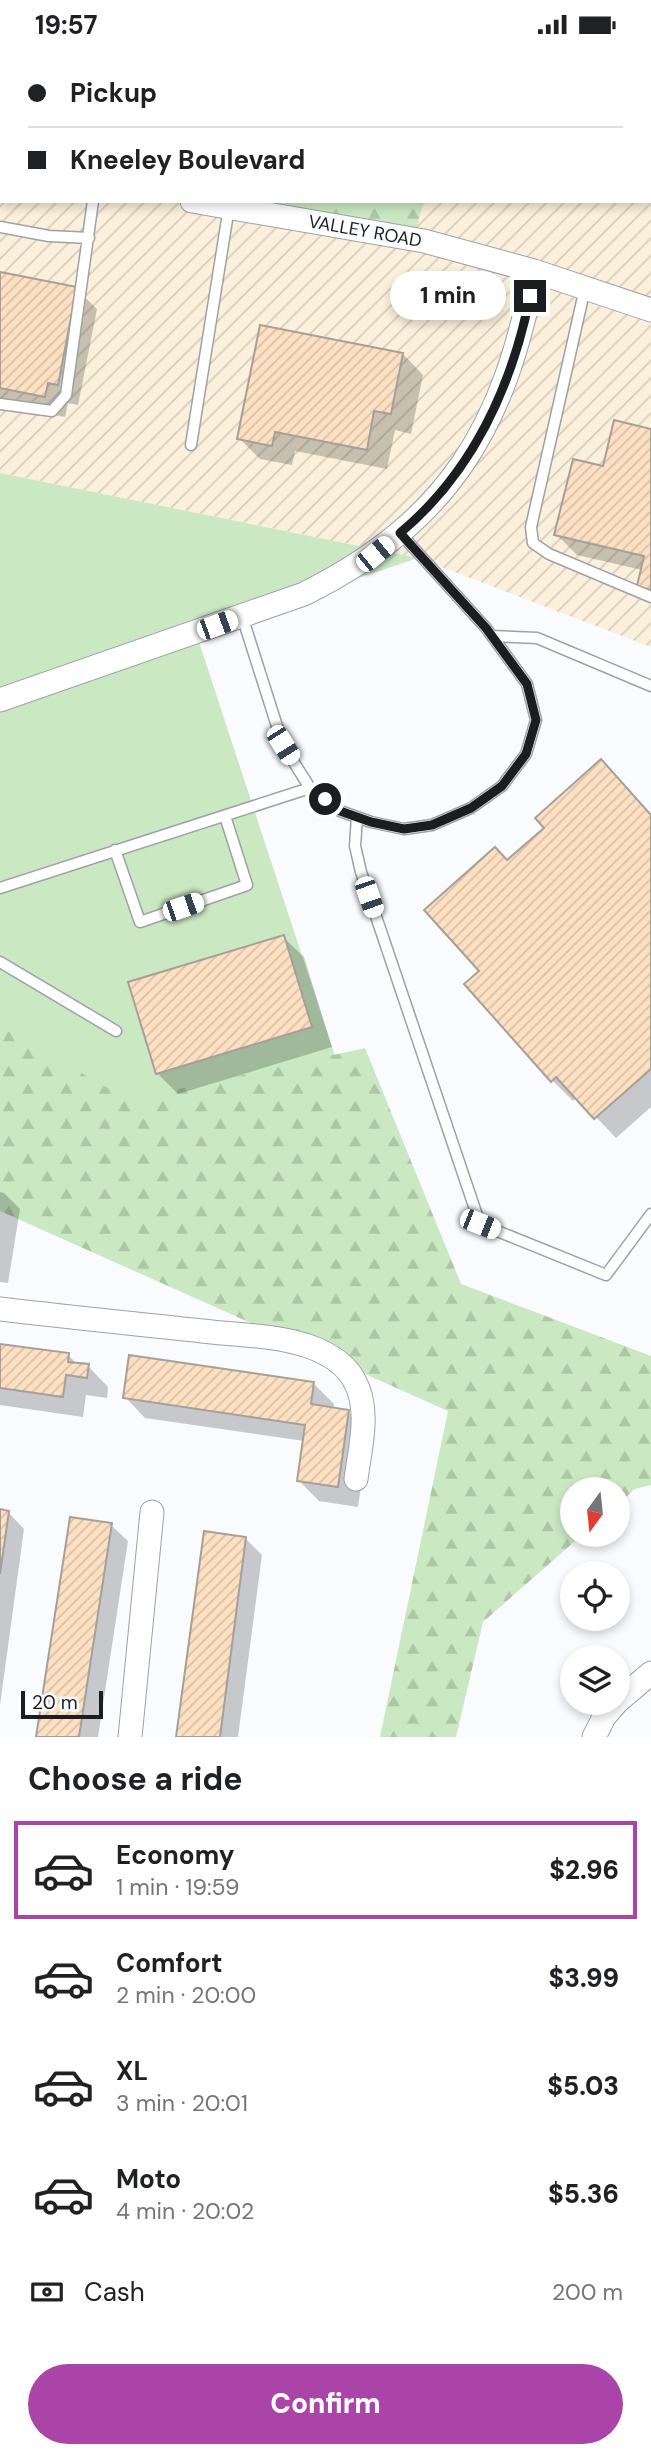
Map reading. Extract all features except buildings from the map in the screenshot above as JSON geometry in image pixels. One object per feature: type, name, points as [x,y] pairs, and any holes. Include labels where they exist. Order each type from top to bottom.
[{"type":"street","name":"VALLEY ROAD","points":[[204,203],[424,241],[534,271],[651,310]]},
{"type":"street","points":[[0,700],[304,594],[375,554],[400,533],[447,485],[470,454],[491,417],[503,390],[525,322],[534,271]]},
{"type":"street","points":[[0,1309],[270,1339],[310,1346],[330,1356],[353,1377],[361,1394],[363,1412],[356,1479]]},
{"type":"street","points":[[130,1737],[152,1512]]},
{"type":"street","points":[[630,1691],[651,1673]]},
{"type":"street","points":[[594,1737],[606,1715]]},
{"type":"lane","points":[[0,404],[52,411],[66,395],[93,203]]},
{"type":"lane","points":[[191,445],[229,207]]},
{"type":"lane","points":[[0,227],[49,236],[89,238]]},
{"type":"lane","points":[[585,288],[531,527],[533,543],[549,554],[651,597]]},
{"type":"lane","points":[[242,616],[283,745],[310,788],[340,811],[404,829],[432,825],[471,808],[502,786],[526,754],[536,720],[527,684],[492,636],[400,533]]},
{"type":"lane","points":[[492,636],[537,638],[651,686]]},
{"type":"lane","points":[[0,888],[310,788]]},
{"type":"lane","points":[[116,850],[140,922],[247,885],[225,816]]},
{"type":"lane","points":[[357,817],[355,846],[360,872],[480,1224],[606,1275],[651,1214]]},
{"type":"lane","points":[[0,962],[116,1031]]},
{"type":"shaded area","points":[[0,203],[200,203],[411,244],[423,203],[651,203],[651,647],[418,558],[0,473]]},
{"type":"green space","points":[[200,203],[423,203],[412,244]]},
{"type":"green space","points":[[0,473],[418,558],[196,633],[339,1068],[118,1133],[0,1047]]},
{"type":"green space","points":[[0,1027],[129,1100],[365,1048],[461,1284],[651,1356],[651,1485],[635,1489],[630,1493],[630,1477],[560,1477],[560,1547],[568,1547],[483,1622],[456,1737],[380,1737],[448,1411],[0,1211]]},
{"type":"route","points":[[325,799],[340,811],[371,822],[404,829],[432,825],[471,808],[502,786],[526,754],[536,720],[527,684],[486,628],[400,533],[447,485],[470,454],[491,417],[503,390],[525,322],[530,296]]}]
